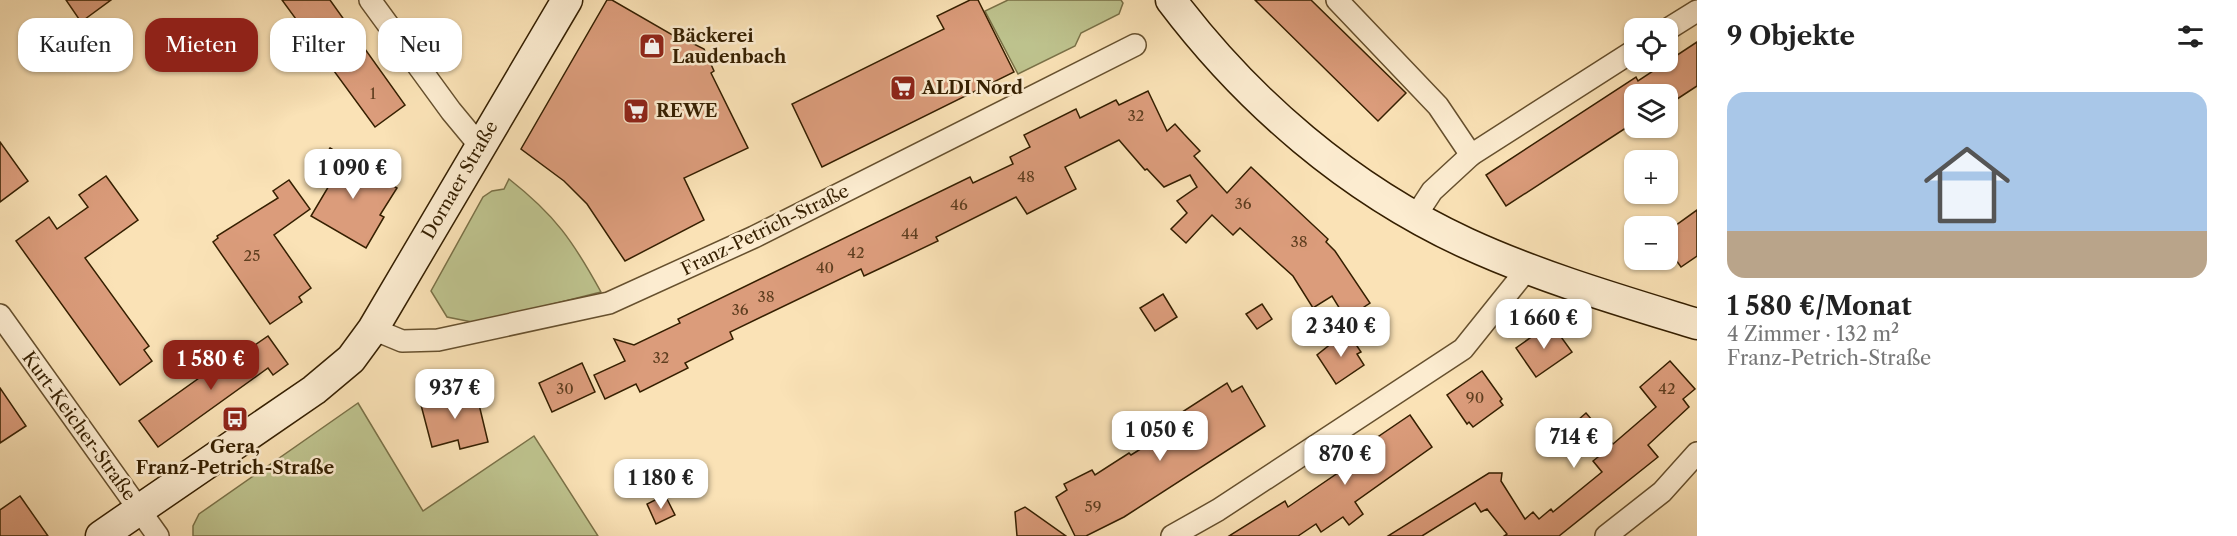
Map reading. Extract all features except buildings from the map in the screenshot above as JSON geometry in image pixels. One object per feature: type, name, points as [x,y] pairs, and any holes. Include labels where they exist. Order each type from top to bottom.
[{"type":"street","points":[[370,0],[451,111],[480,146]]},
{"type":"street","name":"Dornaer Straße","points":[[139,509],[314,390],[351,359],[373,329],[567,0]]},
{"type":"street","points":[[1172,0],[1202,39],[1260,102],[1313,147],[1372,191],[1415,217],[1466,243],[1528,268],[1697,324]]},
{"type":"street","points":[[1337,0],[1354,8],[1438,106],[1470,155]]},
{"type":"street","points":[[1678,23],[1697,11]]},
{"type":"street","name":"Franz-Petrich-Straße","points":[[373,329],[402,341],[438,340],[609,303],[754,237],[1136,45]]},
{"type":"street","points":[[1415,217],[1432,191],[1470,155],[1624,57]]},
{"type":"street","points":[[1172,536],[1218,510],[1463,349],[1528,268]]},
{"type":"street","name":"Kurt-Keicher-Straße","points":[[0,315],[158,536]]},
{"type":"street","points":[[1606,536],[1662,492],[1697,453]]},
{"type":"street","points":[[101,536],[139,509]]},
{"type":"green space","points":[[1008,0],[1121,0],[1123,3],[1119,14],[1081,33],[1075,46],[1018,74],[985,11]]},
{"type":"green space","points":[[509,179],[539,205],[562,230],[601,292],[477,323],[447,317],[431,291],[483,197],[492,191],[504,189]]},
{"type":"green space","points":[[358,403],[423,511],[534,436],[598,536],[193,536],[193,526],[199,514]]},
{"type":"place","name":"Bäckerei Laudenbach","points":[[652,46]]},
{"type":"place","name":"ALDI Nord","points":[[903,88]]},
{"type":"place","name":"REWE","points":[[636,111]]},
{"type":"place","name":"Gera, Franz-Petrich-Straße","points":[[235,419]]}]
